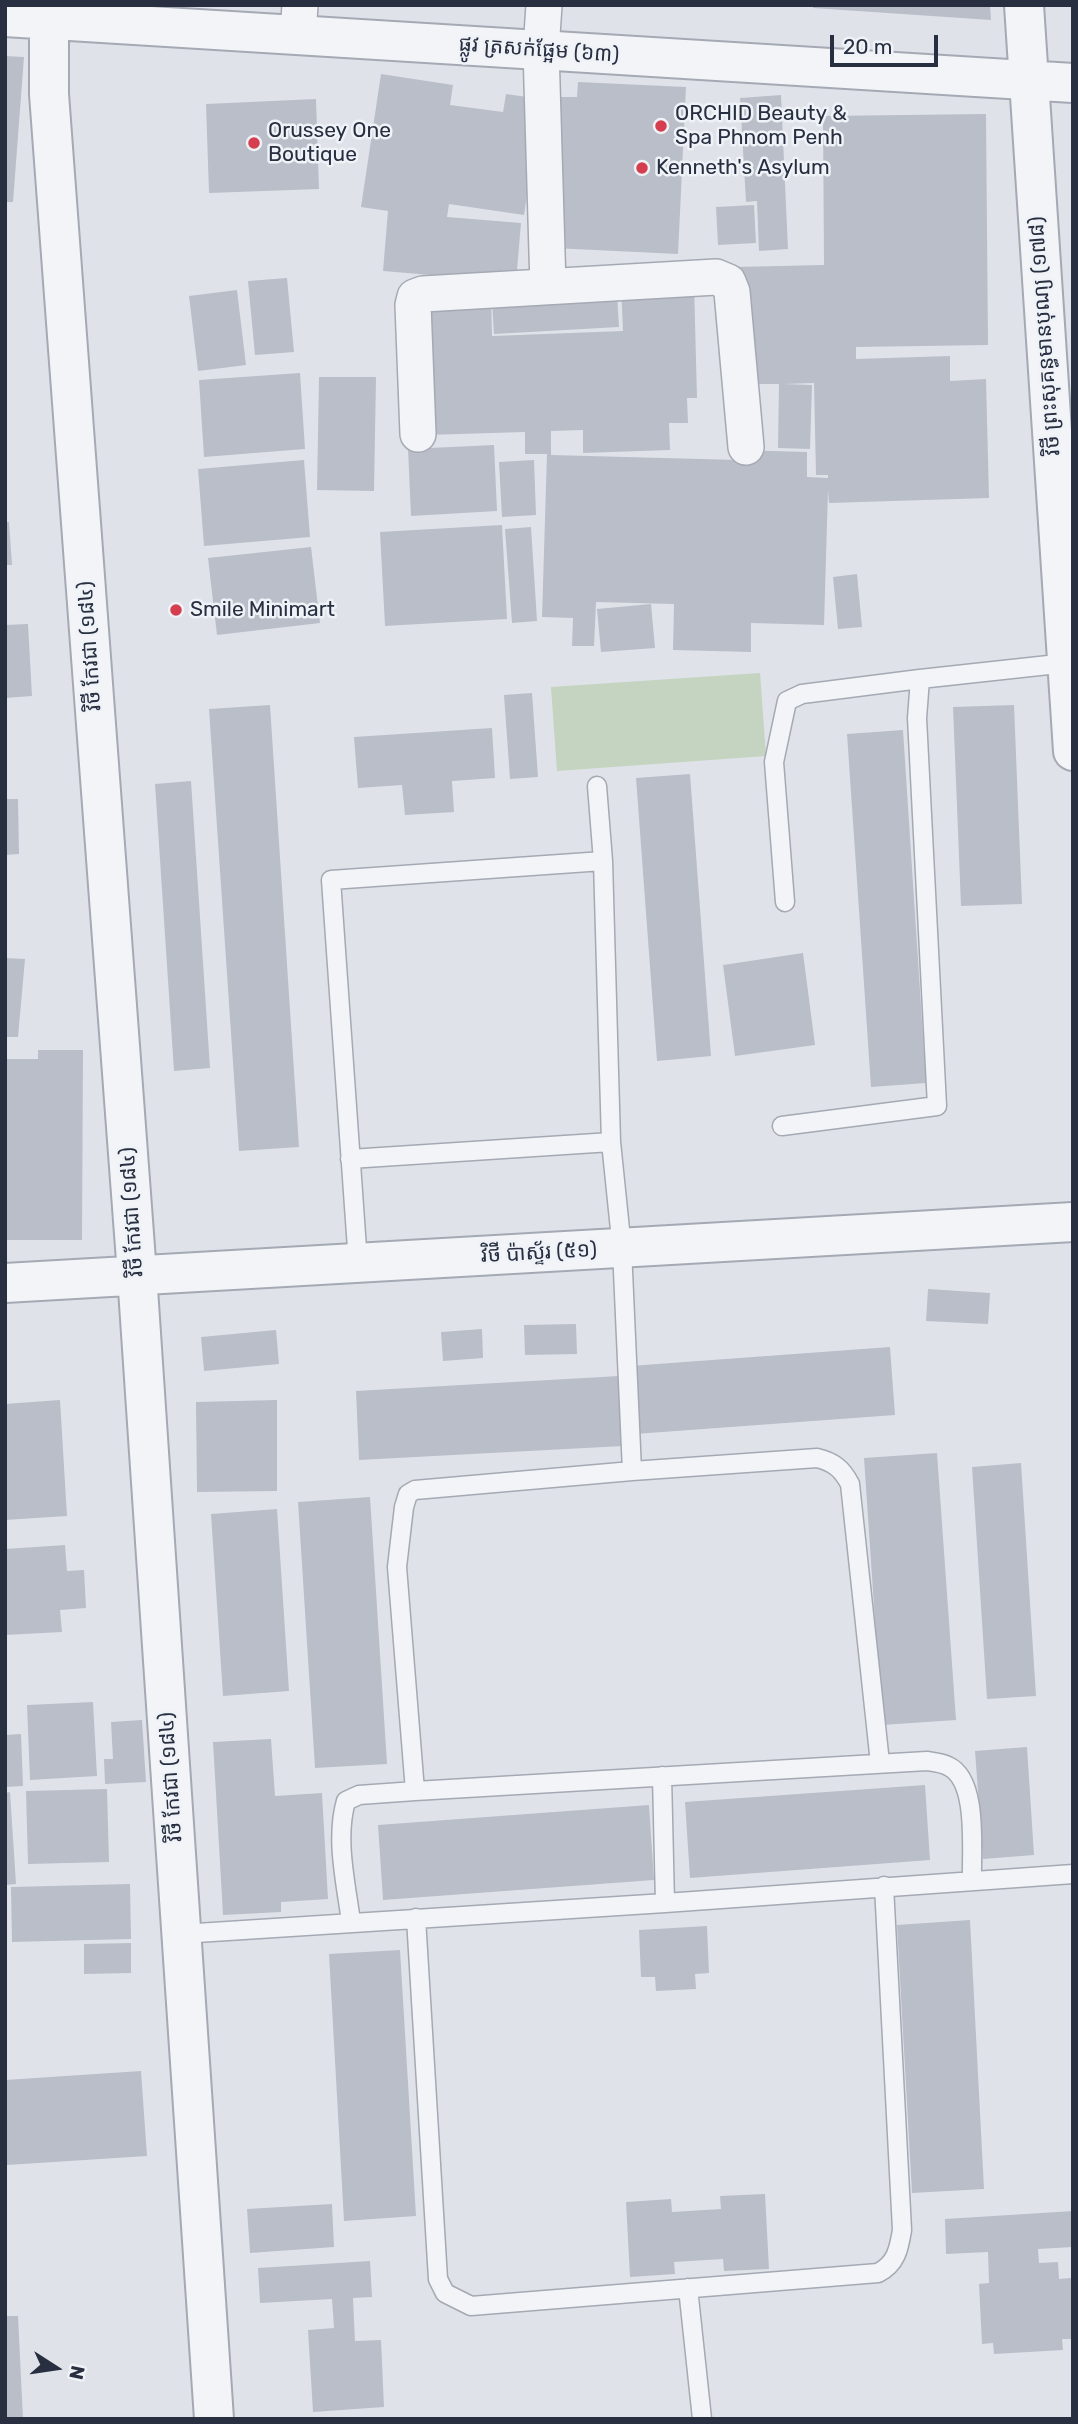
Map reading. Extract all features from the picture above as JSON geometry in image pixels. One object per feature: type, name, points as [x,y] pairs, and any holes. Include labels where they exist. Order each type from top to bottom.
[{"type":"street","points":[[544,5],[541,50],[548,286]]},
{"type":"street","name":"វិថី ព្រះសុគន្ធមានបុណ្យ (១៧៨)","points":[[1024,5],[1073,751]]},
{"type":"street","name":"ផ្លូវ ត្រសក់ផ្អែម (៦៣)","points":[[5,17],[48,13],[299,20],[541,50],[1073,83]]},
{"type":"street","name":"វិថី កែវជា (១៨៤)","points":[[48,13],[49,94],[137,1274],[214,2419]]},
{"type":"street","points":[[418,433],[412,305],[415,298],[423,294],[716,277],[728,282],[732,292],[746,447]]},
{"type":"street","name":"វិថី ប៉ាស្ទ័រ (៥១)","points":[[5,1283],[1073,1222]]},
{"type":"lane","points":[[785,902],[774,762],[787,701],[802,694],[1067,663]]},
{"type":"lane","points":[[782,1126],[937,1106],[917,718],[919,679]]},
{"type":"lane","points":[[597,786],[603,861],[611,1142],[622,1249],[632,1471]]},
{"type":"lane","points":[[358,1263],[331,880],[603,861]]},
{"type":"lane","points":[[350,1159],[611,1142]]},
{"type":"lane","points":[[415,1791],[397,1567],[408,1494],[415,1490],[817,1458],[831,1462],[843,1471],[850,1484],[880,1763]]},
{"type":"lane","points":[[351,1922],[341,1837],[346,1801],[359,1795],[415,1791],[927,1761],[950,1766],[965,1783],[971,1803],[972,1880]]},
{"type":"lane","points":[[662,1776],[666,1903]]},
{"type":"lane","points":[[181,1934],[1073,1874]]},
{"type":"lane","points":[[416,1918],[438,2279],[445,2293],[471,2306],[878,2273],[891,2265],[898,2252],[902,2230],[884,1886]]},
{"type":"lane","points":[[688,2288],[702,2419]]},
{"type":"green space","points":[[760,673],[766,756],[557,771],[551,687]]},
{"type":"building","points":[[813,5],[990,5],[991,20],[813,8]]},
{"type":"building","points":[[5,56],[24,57],[13,202],[5,202]]},
{"type":"building","points":[[381,74],[453,85],[450,105],[503,112],[506,94],[541,99],[524,215],[449,204],[447,217],[521,223],[516,282],[383,271],[388,211],[361,207]]},
{"type":"building","points":[[578,82],[686,87],[678,254],[553,248],[561,97],[577,97]]},
{"type":"building","points":[[781,95],[788,249],[759,251],[757,201],[746,202],[740,98]]},
{"type":"building","points":[[316,99],[319,189],[209,193],[206,104]]},
{"type":"building","points":[[986,114],[988,345],[856,347],[856,359],[950,356],[950,381],[986,379],[989,498],[829,503],[828,490],[824,625],[751,623],[751,652],[673,650],[674,604],[596,602],[594,646],[572,646],[573,618],[542,617],[547,454],[525,454],[525,432],[426,435],[422,301],[491,298],[492,336],[623,331],[621,285],[694,283],[697,398],[687,398],[688,423],[669,423],[670,450],[583,453],[583,430],[551,431],[551,455],[739,460],[739,450],[807,452],[807,477],[828,478],[828,475],[816,475],[814,383],[783,384],[812,385],[810,449],[778,448],[779,384],[740,384],[734,267],[824,265],[823,116]]},
{"type":"building","points":[[754,205],[756,243],[718,245],[716,207]]},
{"type":"building","points":[[287,278],[294,352],[255,355],[248,281]]},
{"type":"building","points":[[237,290],[246,365],[198,371],[189,296]]},
{"type":"building","points":[[617,294],[619,327],[494,334],[492,302]]},
{"type":"building","points":[[300,373],[305,449],[204,457],[199,380]]},
{"type":"building","points":[[319,377],[376,377],[374,491],[317,490]]},
{"type":"building","points":[[494,445],[497,511],[411,516],[408,449]]},
{"type":"building","points":[[304,460],[310,537],[204,546],[198,469]]},
{"type":"building","points":[[534,460],[536,515],[502,517],[499,462]]},
{"type":"building","points":[[5,522],[9,522],[12,565],[5,565]]},
{"type":"building","points":[[502,525],[507,619],[385,626],[380,532]]},
{"type":"building","points":[[531,527],[537,621],[512,623],[505,529]]},
{"type":"building","points":[[311,547],[320,623],[217,635],[208,558]]},
{"type":"building","points":[[857,574],[862,627],[838,629],[833,577]]},
{"type":"building","points":[[651,604],[655,648],[601,652],[597,609]]},
{"type":"building","points":[[28,624],[32,696],[5,698],[5,625]]},
{"type":"building","points":[[532,693],[538,777],[510,779],[504,695]]},
{"type":"building","points":[[270,705],[299,1147],[239,1151],[209,709]]},
{"type":"building","points":[[1014,705],[1022,904],[961,906],[953,707]]},
{"type":"building","points":[[492,728],[495,778],[452,781],[454,812],[405,815],[402,785],[358,788],[354,737]]},
{"type":"building","points":[[903,730],[926,1083],[871,1087],[847,734]]},
{"type":"building","points":[[690,774],[711,1056],[657,1061],[636,778]]},
{"type":"building","points":[[191,781],[210,1068],[174,1071],[155,784]]},
{"type":"building","points":[[5,799],[18,799],[19,854],[5,855]]},
{"type":"building","points":[[803,953],[815,1045],[735,1056],[723,965]]},
{"type":"building","points":[[5,958],[25,959],[18,1037],[5,1037]]},
{"type":"building","points":[[38,1050],[83,1050],[82,1240],[5,1240],[5,1059],[38,1059]]},
{"type":"building","points":[[928,1289],[990,1293],[988,1324],[926,1321]]},
{"type":"building","points":[[576,1324],[577,1354],[525,1355],[524,1325]]},
{"type":"building","points":[[482,1329],[483,1358],[443,1361],[441,1332]]},
{"type":"building","points":[[276,1330],[279,1364],[204,1371],[201,1337]]},
{"type":"building","points":[[890,1347],[895,1415],[635,1434],[630,1366]]},
{"type":"building","points":[[619,1376],[623,1446],[359,1460],[356,1391]]},
{"type":"building","points":[[60,1400],[67,1516],[5,1520],[5,1404]]},
{"type":"building","points":[[277,1400],[277,1491],[197,1492],[196,1402]]},
{"type":"building","points":[[937,1453],[956,1720],[882,1725],[864,1458]]},
{"type":"building","points":[[1021,1463],[1036,1696],[987,1699],[972,1467]]},
{"type":"building","points":[[370,1497],[387,1764],[315,1768],[298,1502]]},
{"type":"building","points":[[277,1509],[289,1691],[223,1696],[211,1514]]},
{"type":"building","points":[[65,1545],[67,1571],[84,1570],[86,1608],[60,1610],[62,1632],[5,1635],[5,1549]]},
{"type":"building","points":[[93,1702],[97,1776],[30,1780],[27,1705]]},
{"type":"building","points":[[142,1720],[146,1782],[105,1784],[104,1759],[113,1759],[111,1722]]},
{"type":"building","points":[[21,1734],[23,1786],[5,1787],[5,1735]]},
{"type":"building","points":[[271,1739],[275,1796],[322,1793],[328,1899],[281,1902],[281,1912],[223,1915],[213,1742]]},
{"type":"building","points":[[1027,1747],[1034,1855],[983,1859],[975,1751]]},
{"type":"building","points":[[925,1785],[930,1860],[690,1878],[685,1802]]},
{"type":"building","points":[[107,1789],[109,1862],[28,1864],[26,1791]]},
{"type":"building","points":[[10,1792],[16,1884],[5,1885],[5,1793]]},
{"type":"building","points":[[649,1805],[654,1880],[383,1900],[378,1825]]},
{"type":"building","points":[[130,1884],[131,1939],[12,1942],[11,1887]]},
{"type":"building","points":[[970,1920],[984,2189],[912,2193],[897,1925]]},
{"type":"building","points":[[707,1926],[709,1973],[695,1974],[696,1989],[656,1991],[655,1977],[641,1977],[639,1930]]},
{"type":"building","points":[[131,1943],[131,1973],[84,1974],[84,1944]]},
{"type":"building","points":[[400,1950],[416,2216],[344,2221],[329,1954]]},
{"type":"building","points":[[141,2071],[147,2156],[7,2165],[5,2080]]},
{"type":"building","points":[[765,2194],[769,2269],[724,2271],[723,2259],[674,2262],[675,2274],[630,2277],[626,2202],[671,2199],[672,2212],[721,2209],[720,2196]]},
{"type":"building","points":[[332,2204],[334,2247],[250,2253],[247,2209]]},
{"type":"building","points":[[1073,2211],[1073,2247],[1038,2249],[1039,2263],[1058,2262],[1059,2279],[1071,2278],[1073,2339],[1062,2339],[1063,2350],[994,2354],[993,2343],[982,2344],[979,2284],[989,2283],[988,2252],[946,2254],[945,2219]]},
{"type":"building","points":[[370,2261],[372,2297],[353,2298],[355,2341],[381,2340],[384,2407],[313,2412],[308,2330],[334,2328],[332,2299],[260,2303],[258,2268]]},
{"type":"building","points":[[5,2316],[18,2316],[23,2419],[5,2419]]},
{"type":"place","name":"ORCHID Beauty & Spa Phnom Penh","points":[[661,126]]},
{"type":"place","name":"Orussey One Boutique","points":[[254,143]]},
{"type":"place","name":"Kenneth's Asylum","points":[[642,168]]},
{"type":"place","name":"Smile Minimart","points":[[176,610]]}]
